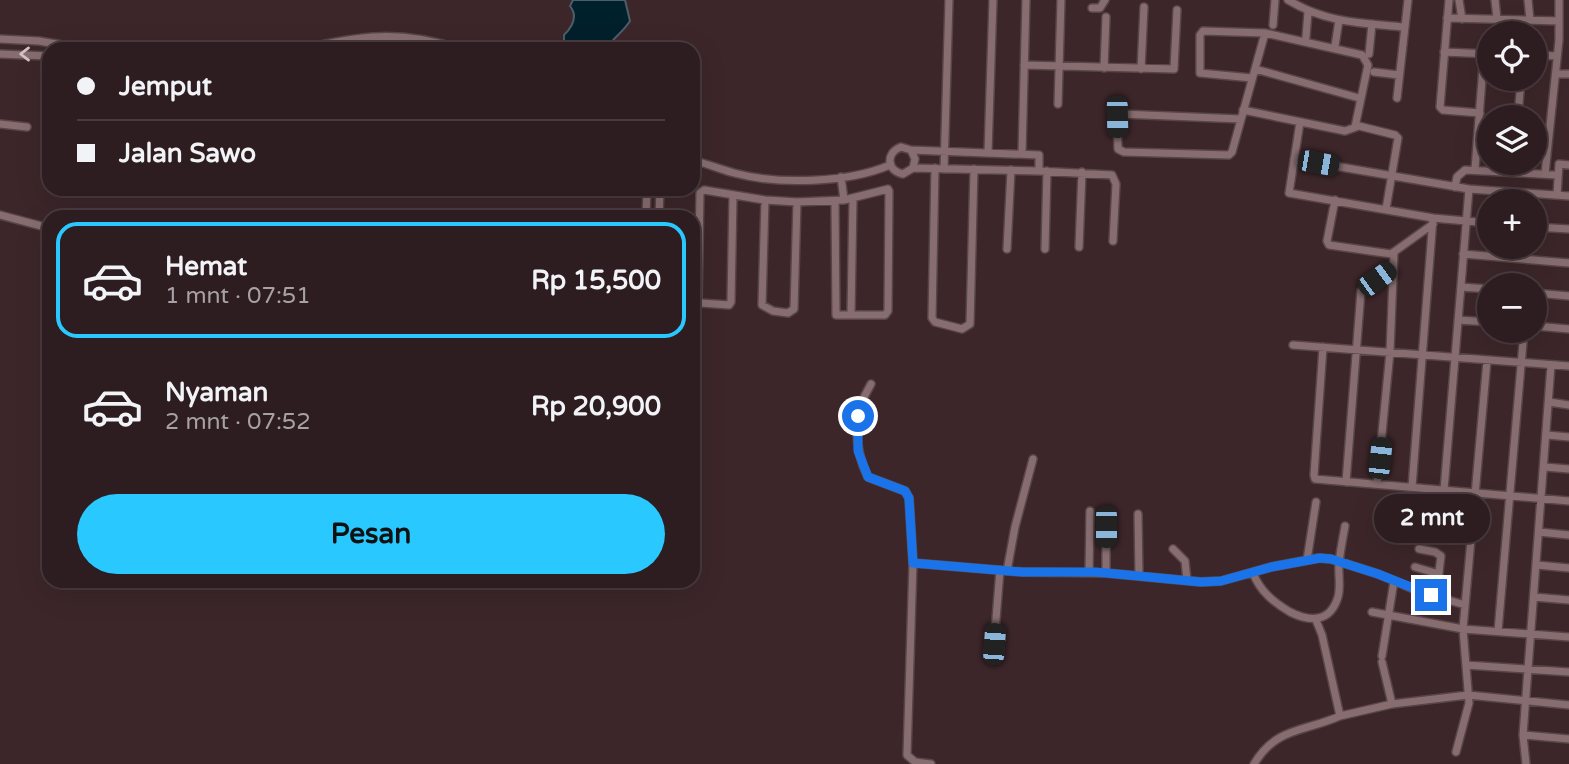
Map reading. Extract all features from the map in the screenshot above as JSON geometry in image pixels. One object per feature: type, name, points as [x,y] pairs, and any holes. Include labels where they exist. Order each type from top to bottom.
[{"type":"street","points":[[944,169],[949,0]]},
{"type":"street","points":[[988,152],[993,0]]},
{"type":"street","points":[[1022,153],[1026,0]]},
{"type":"street","points":[[1058,104],[1061,0]]},
{"type":"street","points":[[1092,8],[1100,8],[1105,0]]},
{"type":"street","points":[[1273,25],[1275,0]]},
{"type":"street","points":[[1288,0],[1308,12],[1339,20],[1403,27]]},
{"type":"street","points":[[1397,99],[1408,0]]},
{"type":"street","points":[[1449,0],[1440,107],[1443,110],[1477,113]]},
{"type":"street","points":[[1459,0],[1462,19]]},
{"type":"street","points":[[1495,0],[1497,19]]},
{"type":"street","points":[[1528,0],[1530,20]]},
{"type":"street","points":[[1547,156],[1558,56],[1559,4],[1569,7]]},
{"type":"street","points":[[1141,69],[1144,7]]},
{"type":"street","points":[[1024,65],[1175,68],[1177,10]]},
{"type":"street","points":[[1306,37],[1308,12]]},
{"type":"street","points":[[1104,68],[1106,17]]},
{"type":"street","points":[[1447,18],[1559,21]]},
{"type":"street","points":[[1335,46],[1339,20]]},
{"type":"street","points":[[1369,54],[1372,24]]},
{"type":"street","points":[[1355,127],[1368,65],[1362,55],[1265,33],[1205,30],[1200,35],[1200,74],[1254,73],[1359,98]]},
{"type":"street","points":[[1241,119],[1121,114],[1117,117],[1118,149],[1124,152],[1229,155],[1241,119],[1265,33]]},
{"type":"street","points":[[332,42],[376,35],[430,42]]},
{"type":"street","points":[[0,39],[44,42]]},
{"type":"street","points":[[1559,40],[1569,40]]},
{"type":"street","points":[[1444,52],[1477,54]]},
{"type":"street","points":[[0,54],[42,56]]},
{"type":"street","points":[[1547,56],[1558,56]]},
{"type":"street","points":[[1374,72],[1399,75]]},
{"type":"street","points":[[1556,74],[1569,74]]},
{"type":"street","points":[[1243,110],[1345,131],[1364,127],[1395,135],[1398,138],[1386,209]]},
{"type":"street","points":[[1300,122],[1289,192],[1386,209],[1433,221],[1477,222]]},
{"type":"street","points":[[0,124],[27,127]]},
{"type":"street","points":[[890,165],[890,157],[895,150],[903,147],[911,150],[1039,154],[1043,171],[1045,249]]},
{"type":"street","points":[[1455,187],[1460,173],[1475,169],[1477,147]]},
{"type":"street","points":[[890,165],[901,174],[908,172],[913,168],[915,159],[911,150]]},
{"type":"street","points":[[1294,159],[1469,189],[1569,196]]},
{"type":"street","points":[[700,161],[735,173],[763,178],[841,177],[877,171],[890,165]]},
{"type":"street","points":[[1557,195],[1559,164],[1569,164]]},
{"type":"street","points":[[913,168],[1110,173],[1115,178],[1113,242]]},
{"type":"street","points":[[935,169],[932,318],[937,323],[962,330],[970,324],[974,169]]},
{"type":"street","points":[[1007,249],[1011,170]]},
{"type":"street","points":[[1079,247],[1082,172]]},
{"type":"street","points":[[1547,174],[1558,175]]},
{"type":"street","points":[[700,193],[704,190],[733,196],[797,202],[839,201],[885,189],[890,191],[887,314],[836,315],[835,311],[839,201],[841,177]]},
{"type":"street","points":[[1444,490],[1469,189]]},
{"type":"street","points":[[700,300],[707,305],[729,305],[731,302],[733,196]]},
{"type":"street","points":[[851,314],[853,198]]},
{"type":"street","points":[[765,200],[762,305],[773,311],[788,313],[794,309],[797,202]]},
{"type":"street","points":[[1335,200],[1327,244],[1391,254],[1433,221]]},
{"type":"street","points":[[0,215],[42,226]]},
{"type":"street","points":[[1412,487],[1433,221]]},
{"type":"street","points":[[1547,228],[1569,229]]},
{"type":"street","points":[[1377,484],[1390,352],[1394,252]]},
{"type":"street","points":[[1463,254],[1569,263]]},
{"type":"street","points":[[1346,482],[1361,291],[1393,267]]},
{"type":"street","points":[[1461,287],[1477,288]]},
{"type":"street","points":[[1547,294],[1569,296]]},
{"type":"street","points":[[1458,320],[1477,321]]},
{"type":"street","points":[[1547,327],[1569,329]]},
{"type":"street","points":[[1498,631],[1523,343]]},
{"type":"street","points":[[1293,345],[1569,366]]},
{"type":"street","points":[[1323,347],[1314,475],[1319,481],[1569,501]]},
{"type":"street","points":[[1456,752],[1469,706],[1463,629],[1487,361]]},
{"type":"street","points":[[1526,764],[1523,735],[1551,365]]},
{"type":"street","points":[[872,384],[858,416],[858,451],[868,477],[905,491],[909,498],[913,563],[907,755],[912,763],[931,764]]},
{"type":"street","points":[[1549,402],[1569,405]]},
{"type":"street","points":[[1547,435],[1569,437]]},
{"type":"street","points":[[994,644],[1003,570],[1033,459]]},
{"type":"street","points":[[1545,467],[1569,469]]},
{"type":"street","points":[[1307,560],[1316,502]]},
{"type":"street","points":[[1089,572],[1090,511]]},
{"type":"street","points":[[1138,514],[1139,576]]},
{"type":"street","points":[[1316,620],[1328,612],[1337,599],[1345,526]]},
{"type":"street","points":[[1106,527],[1107,573]]},
{"type":"street","points":[[1539,533],[1569,535]]},
{"type":"street","points":[[1173,549],[1185,561],[1187,580]]},
{"type":"street","points":[[1419,549],[1441,556],[1436,596]]},
{"type":"street","points":[[913,563],[1221,581],[1307,560],[1331,559],[1465,605]]},
{"type":"street","points":[[1537,565],[1569,568]]},
{"type":"street","points":[[1415,567],[1439,574]]},
{"type":"street","points":[[1253,573],[1258,587],[1267,596],[1290,612],[1316,620]]},
{"type":"street","points":[[1392,704],[1382,659],[1394,581]]},
{"type":"street","points":[[1534,597],[1569,600]]},
{"type":"street","points":[[1372,612],[1463,629],[1569,637]]},
{"type":"street","points":[[1316,620],[1322,635],[1339,716]]},
{"type":"street","points":[[1466,665],[1569,672]]},
{"type":"street","points":[[1254,764],[1264,747],[1278,736],[1339,716],[1392,704],[1468,695],[1569,705]]},
{"type":"street","points":[[1523,735],[1569,739]]},
{"type":"water","points":[[573,0],[625,0],[630,21],[612,42],[564,42],[564,35],[572,25],[574,17],[570,6]]},
{"type":"route","points":[[858,416],[858,451],[868,477],[905,491],[909,498],[913,563],[1022,572],[1096,572],[1201,582],[1221,581],[1271,567],[1320,558],[1378,574],[1431,595]]}]
